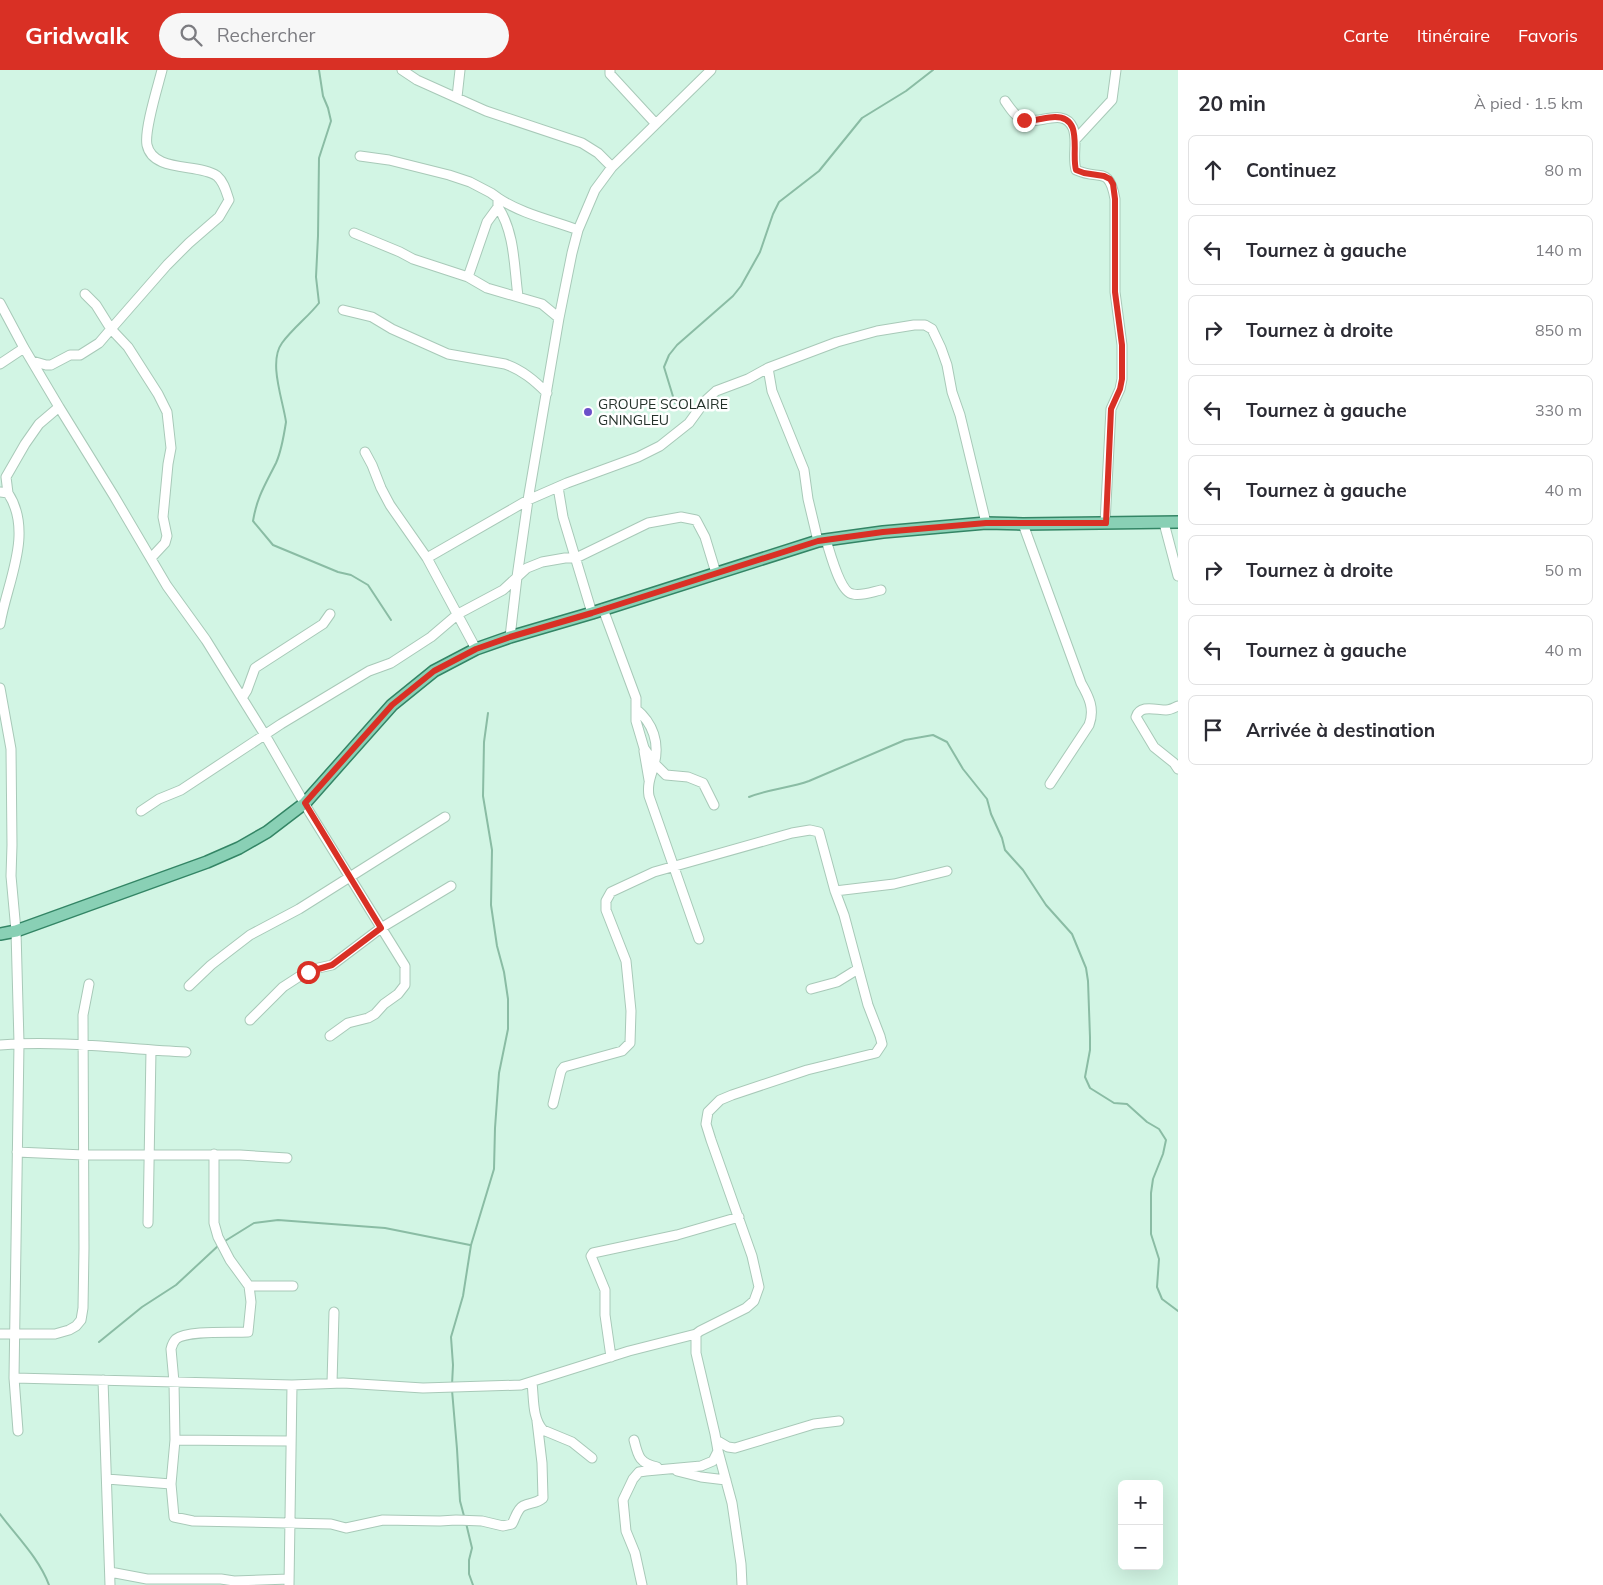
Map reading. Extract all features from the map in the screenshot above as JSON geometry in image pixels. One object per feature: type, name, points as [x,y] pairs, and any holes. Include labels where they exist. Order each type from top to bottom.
[{"type":"main road","points":[[0,934],[16,931],[207,862],[239,848],[266,832],[305,803],[392,705],[434,671],[476,649],[510,637],[822,540],[883,532],[986,523],[1178,522]]},
{"type":"street","points":[[32,361],[51,365],[70,356],[80,355],[95,346],[167,265],[189,243],[220,217],[228,200],[225,188],[218,176],[211,172],[166,162],[150,153],[147,144],[147,128],[162,70]]},
{"type":"street","points":[[402,70],[423,83],[499,116],[582,143],[598,153],[612,167]]},
{"type":"street","points":[[457,97],[460,70]]},
{"type":"street","points":[[610,70],[610,74],[656,124]]},
{"type":"street","points":[[1075,140],[1112,100],[1116,70]]},
{"type":"street","points":[[510,637],[516,577],[528,500],[559,318],[578,230],[595,190],[612,167],[706,72]]},
{"type":"street","points":[[1005,101],[1012,111],[1024,120],[1031,121],[1056,117],[1066,119],[1074,130],[1074,162],[1076,170],[1104,176],[1110,179],[1113,184],[1115,199],[1115,292],[1122,345],[1122,379],[1120,389],[1111,409],[1106,523]]},
{"type":"street","points":[[360,156],[389,160],[449,175],[470,182],[491,193],[498,203],[511,240],[518,296]]},
{"type":"street","points":[[498,203],[578,230]]},
{"type":"street","points":[[468,278],[487,222],[498,203]]},
{"type":"street","points":[[354,234],[413,259],[468,278],[487,288],[542,304],[559,318]]},
{"type":"street","points":[[85,294],[96,305],[111,329],[128,347],[158,394],[167,412],[171,448],[163,518],[167,536],[165,543],[151,558]]},
{"type":"street","points":[[0,303],[24,348],[151,558],[242,698],[405,966],[406,985],[398,994],[384,1004],[375,1014],[348,1023],[330,1036]]},
{"type":"street","points":[[343,310],[372,317],[392,329],[448,354],[512,366],[524,373],[547,393]]},
{"type":"street","points":[[427,558],[528,500],[558,487],[613,468],[660,446],[690,423],[705,402],[716,391],[748,379],[768,368],[837,342],[877,331],[914,325],[925,325],[932,329],[947,365],[952,392],[960,415],[986,523]]},
{"type":"street","points":[[0,364],[24,348]]},
{"type":"street","points":[[768,368],[772,391],[804,470],[808,499],[822,540],[847,592],[860,594],[881,590]]},
{"type":"street","points":[[0,624],[17,553],[20,530],[17,510],[4,493],[8,473],[34,430],[59,407]]},
{"type":"street","points":[[365,452],[390,505],[427,558],[476,649]]},
{"type":"street","points":[[558,487],[563,517],[576,558],[634,691],[636,721],[644,748],[649,780],[649,796],[700,939]]},
{"type":"street","points":[[141,811],[159,799],[181,790],[281,724],[354,680],[391,663],[431,637],[458,614],[504,590],[527,568],[565,558],[576,558],[603,546],[637,527],[681,517],[696,520],[706,537],[716,573]]},
{"type":"street","points":[[1164,523],[1178,576]]},
{"type":"street","points":[[1023,524],[1081,683],[1089,697],[1092,716],[1089,725],[1050,784]]},
{"type":"street","points":[[242,698],[252,679],[254,668],[322,624],[330,614]]},
{"type":"street","points":[[0,688],[11,749],[12,845],[10,876],[16,931],[19,1043],[14,1378],[18,1431]]},
{"type":"street","points":[[1178,706],[1164,710],[1155,708],[1142,710],[1136,717],[1154,747],[1174,763],[1178,769]]},
{"type":"street","points":[[636,708],[653,730],[656,746],[649,780]]},
{"type":"street","points":[[644,748],[654,763],[666,775],[688,776],[703,783],[714,805]]},
{"type":"street","points":[[189,986],[210,965],[250,935],[298,909],[445,817]]},
{"type":"street","points":[[14,1378],[292,1385],[332,1383],[436,1388],[521,1385],[611,1356],[696,1334],[700,1330],[746,1308],[754,1301],[759,1287],[752,1256],[706,1124],[708,1112],[720,1100],[732,1095],[797,1073],[871,1054],[879,1050],[882,1044],[868,1006],[820,832],[814,830],[774,838],[673,866],[635,880],[611,892],[606,901],[606,910],[626,961],[630,1011],[630,1043],[622,1051],[564,1067],[561,1071],[552,1104]]},
{"type":"street","points":[[835,891],[894,884],[947,871]]},
{"type":"street","points":[[250,1020],[289,983],[314,969],[332,965],[381,928],[450,886]]},
{"type":"street","points":[[811,989],[837,982],[858,969]]},
{"type":"street","points":[[0,1334],[55,1334],[69,1330],[81,1320],[83,1298],[84,1155],[83,1008],[89,984]]},
{"type":"street","points":[[0,1045],[19,1043],[84,1044],[186,1052]]},
{"type":"street","points":[[148,1223],[151,1050]]},
{"type":"street","points":[[17,1152],[84,1155],[214,1154],[287,1158]]},
{"type":"street","points":[[214,1154],[214,1223],[230,1260],[249,1286],[248,1332],[205,1333],[178,1338],[174,1341],[171,1349],[174,1382],[175,1440],[171,1484],[174,1517],[193,1521],[331,1524],[346,1528],[383,1520],[482,1521],[503,1526],[512,1524],[518,1511],[524,1506],[538,1502],[542,1498],[542,1463],[532,1383]]},
{"type":"street","points":[[611,1356],[605,1314],[605,1290],[595,1268],[592,1256],[594,1253],[677,1235],[739,1217]]},
{"type":"street","points":[[249,1286],[293,1286]]},
{"type":"street","points":[[332,1383],[334,1312]]},
{"type":"street","points":[[696,1334],[696,1353],[732,1503],[741,1564],[742,1585]]},
{"type":"street","points":[[103,1380],[110,1585]]},
{"type":"street","points":[[110,1572],[147,1579],[221,1579],[234,1583],[289,1582],[292,1385]]},
{"type":"street","points":[[537,1421],[543,1430],[572,1442],[592,1458]]},
{"type":"street","points":[[716,1440],[728,1447],[735,1448],[814,1424],[839,1421]]},
{"type":"street","points":[[175,1440],[291,1441]]},
{"type":"street","points":[[634,1440],[638,1456],[642,1461],[651,1466],[726,1480]]},
{"type":"street","points":[[642,1585],[635,1553],[626,1531],[623,1500],[633,1479],[639,1472],[644,1471],[701,1466],[713,1461],[718,1451]]},
{"type":"street","points":[[642,1461],[644,1471]]},
{"type":"street","points":[[107,1480],[171,1484]]},
{"type":"waterway","points":[[319,70],[323,96],[331,121],[319,158],[316,277],[319,303],[286,338],[278,351],[276,371],[286,422],[278,459],[259,498],[253,521],[273,545],[338,572],[351,575],[368,585],[391,620]]},
{"type":"waterway","points":[[675,403],[664,367],[669,355],[677,345],[733,296],[741,286],[760,252],[779,202],[819,171],[862,118],[906,91],[933,70]]},
{"type":"waterway","points":[[452,1385],[451,1337],[463,1296],[471,1245],[494,1169],[499,1073],[508,1029],[508,999],[491,905],[492,850],[483,796],[484,742],[488,713]]},
{"type":"waterway","points":[[749,797],[809,781],[905,740],[933,735],[947,742],[963,769],[987,799],[1005,850],[1023,870],[1046,905],[1072,934],[1086,968],[1088,981],[1090,1050],[1085,1077],[1090,1088],[1114,1103],[1127,1104],[1147,1122],[1159,1129],[1166,1140],[1163,1154],[1153,1179],[1151,1234],[1159,1259],[1157,1287],[1162,1299],[1178,1311]]},
{"type":"waterway","points":[[225,1241],[254,1223],[278,1220],[385,1228],[470,1245]]},
{"type":"waterway","points":[[99,1342],[142,1307],[176,1285],[219,1245]]},
{"type":"waterway","points":[[452,1390],[460,1501],[464,1516]]},
{"type":"waterway","points":[[0,1514],[34,1557],[49,1585]]},
{"type":"waterway","points":[[466,1523],[472,1548],[469,1560],[469,1574],[473,1585]]},
{"type":"place","name":"GROUPE SCOLAIRE GNINGLEU","points":[[588,412]]},
{"type":"route","points":[[308,972],[332,965],[381,928],[305,803],[392,705],[434,671],[476,649],[510,637],[818,541],[883,532],[986,523],[1106,523],[1111,409],[1114,398],[1120,389],[1122,379],[1122,345],[1115,292],[1116,234],[1113,184],[1110,179],[1104,176],[1076,170],[1074,162],[1074,130],[1066,119],[1056,117],[1031,121],[1024,120]]}]
